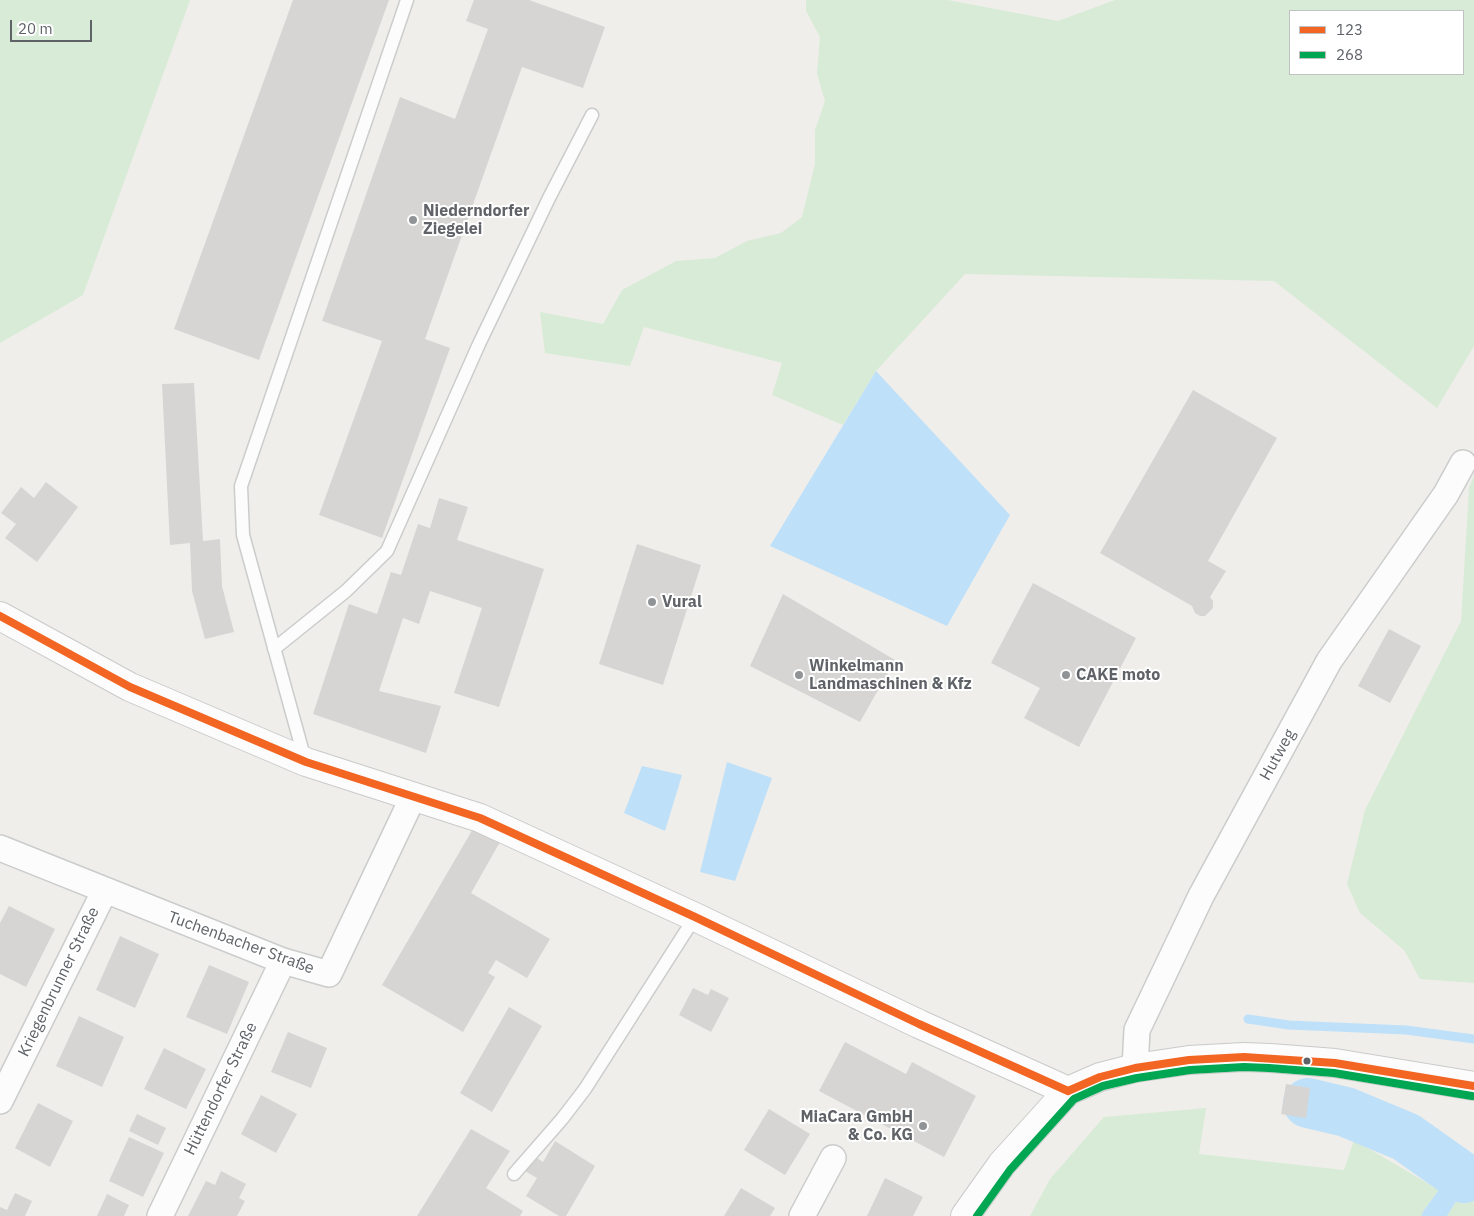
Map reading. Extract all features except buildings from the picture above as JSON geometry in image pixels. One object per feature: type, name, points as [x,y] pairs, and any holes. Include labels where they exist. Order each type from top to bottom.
[{"type":"street","name":"Hutweg","points":[[1135,1068],[1138,1030],[1201,896],[1329,661],[1446,494],[1463,463]]},
{"type":"street","points":[[0,616],[130,687],[306,762],[480,818],[695,917],[919,1024],[1068,1090]]},
{"type":"street","name":"Tuchenbacher Straße","points":[[0,848],[283,962],[329,974],[413,797]]},
{"type":"street","name":"Kriegenbrunner Straße","points":[[0,1101],[105,890]]},
{"type":"street","name":"Hüttendorfer Straße","points":[[160,1216],[283,962]]},
{"type":"street","points":[[966,1216],[1002,1164],[1068,1090],[1100,1077],[1135,1068],[1189,1060],[1244,1057],[1270,1058],[1335,1063],[1474,1086]]},
{"type":"street","points":[[802,1216],[833,1158]]},
{"type":"lane","points":[[306,762],[243,535],[241,486],[407,0]]},
{"type":"lane","points":[[274,649],[346,591],[387,551],[479,344],[550,196],[592,115]]},
{"type":"lane","points":[[514,1174],[562,1119],[585,1089],[695,917]]},
{"type":"green space","points":[[0,0],[190,0],[83,295],[0,343]]},
{"type":"green space","points":[[806,0],[948,0],[1058,21],[1115,0],[1474,0],[1474,346],[1437,408],[1274,281],[965,274],[876,371],[843,425],[772,395],[782,363],[644,327],[630,366],[545,353],[540,312],[603,324],[622,290],[676,261],[715,258],[747,241],[781,233],[802,217],[815,164],[815,130],[825,101],[817,74],[820,37],[806,11]]},
{"type":"green space","points":[[1474,476],[1474,983],[1420,979],[1404,950],[1360,913],[1347,884],[1365,810],[1461,621],[1469,488]]},
{"type":"green space","points":[[1206,1108],[1199,1154],[1344,1170],[1354,1140],[1439,1190],[1421,1216],[1030,1216],[1050,1179],[1104,1117]]},
{"type":"green space","points":[[1474,1185],[1474,1216],[1447,1216],[1457,1200]]},
{"type":"water","points":[[876,371],[1010,515],[947,626],[770,546]]},
{"type":"water","points":[[727,762],[772,778],[735,881],[700,872]]},
{"type":"water","points":[[642,766],[682,775],[665,831],[624,813]]},
{"type":"water","points":[[1474,1155],[1474,1185],[1457,1200],[1447,1216],[1421,1216],[1439,1190]]},
{"type":"waterway","points":[[1248,1019],[1289,1025],[1406,1030],[1474,1039]]},
{"type":"waterway","points":[[1308,1103],[1346,1112],[1406,1137],[1464,1178]]},
{"type":"transit line","name":"123","points":[[0,616],[130,687],[306,762],[480,818],[695,917],[919,1024],[1068,1091]]},
{"type":"transit line","name":"123","points":[[1068,1091],[1100,1077],[1135,1068],[1189,1060],[1244,1057],[1335,1063],[1474,1086]]},
{"type":"transit line","name":"268","points":[[977,1216],[1010,1170],[1074,1099],[1103,1086],[1137,1078],[1190,1070],[1244,1067],[1334,1073],[1472,1096]]},
{"type":"place","name":"Niederndorfer Ziegelei","points":[[413,220]]},
{"type":"place","name":"Vural","points":[[652,602]]},
{"type":"place","name":"Winkelmann Landmaschinen & Kfz","points":[[799,675]]},
{"type":"place","name":"CAKE moto","points":[[1066,675]]},
{"type":"place","name":"MiaCara GmbH & Co. KG","points":[[923,1126]]}]
